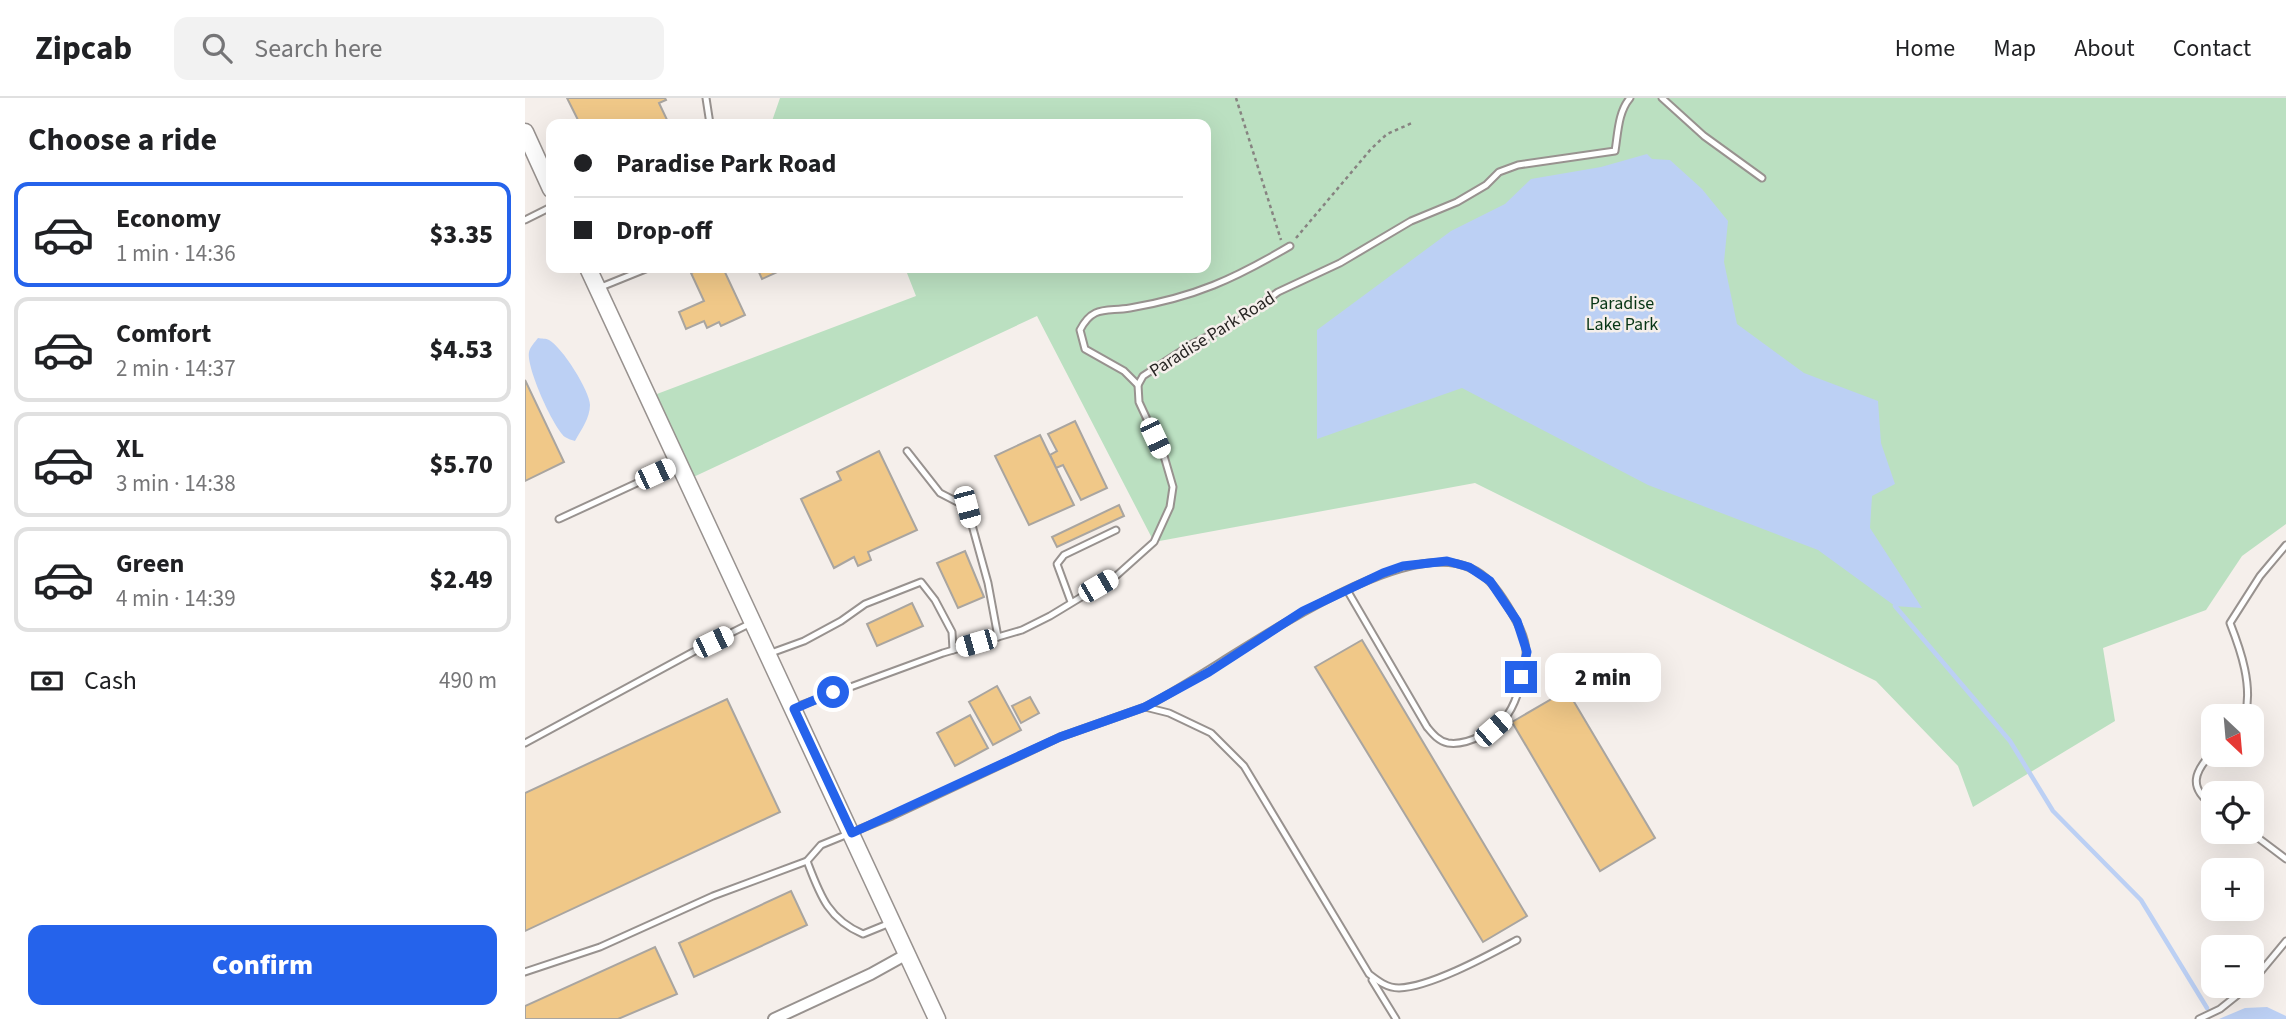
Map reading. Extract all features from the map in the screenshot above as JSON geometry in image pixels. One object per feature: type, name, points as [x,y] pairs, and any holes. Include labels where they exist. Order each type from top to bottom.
[{"type":"street","points":[[525,132],[546,178]]},
{"type":"street","points":[[590,273],[937,1019]]},
{"type":"street","points":[[774,1019],[871,974],[907,954]]},
{"type":"lane","points":[[705,98],[709,119]]},
{"type":"lane","name":"Paradise Park Road","points":[[794,709],[833,692],[953,650],[1022,630],[1116,576],[1154,542],[1170,507],[1173,487],[1171,476],[1139,402],[1138,385],[1143,376],[1182,350],[1237,322],[1278,292],[1340,263],[1411,221],[1457,202],[1486,185],[1499,172],[1518,165],[1615,151],[1619,121],[1630,98]]},
{"type":"lane","points":[[1663,98],[1704,136],[1762,178]]},
{"type":"lane","points":[[525,220],[546,210]]},
{"type":"lane","points":[[1138,385],[1124,371],[1085,349],[1080,330],[1087,317],[1100,310],[1165,302],[1196,293],[1232,278],[1287,248]]},
{"type":"lane","points":[[598,288],[635,273]]},
{"type":"lane","points":[[907,451],[940,493],[967,507],[988,583],[998,637]]},
{"type":"lane","points":[[559,519],[679,463]]},
{"type":"lane","points":[[1071,602],[1057,564],[1063,555],[1117,530]]},
{"type":"lane","points":[[2248,704],[2249,697],[2243,663],[2229,623],[2260,576],[2286,545]]},
{"type":"lane","points":[[525,972],[600,947],[713,896],[807,861],[821,845],[1060,737],[1145,707],[1209,672],[1303,611],[1347,590],[1403,566],[1447,561],[1469,567],[1490,581],[1517,621],[1527,652],[1515,702],[1507,717],[1493,729],[1465,741],[1448,743],[1436,737],[1427,727],[1347,590]]},
{"type":"lane","points":[[768,654],[804,641],[865,604],[921,582],[935,600],[952,632],[953,650]]},
{"type":"lane","points":[[525,743],[753,622]]},
{"type":"lane","points":[[1145,707],[1169,713],[1211,733],[1244,766],[1396,1019]]},
{"type":"lane","points":[[2201,766],[2196,788],[2201,795]]},
{"type":"lane","points":[[2264,842],[2286,859]]},
{"type":"lane","points":[[807,861],[822,900],[845,926],[863,934],[893,922]]},
{"type":"lane","points":[[1369,974],[1389,987],[1410,986],[1430,981],[1517,940]]},
{"type":"lane","points":[[2264,967],[2286,941]]},
{"type":"lane","points":[[2199,1019],[2220,1009],[2233,998]]},
{"type":"path","points":[[1235,98],[1287,248]]},
{"type":"path","points":[[1287,248],[1320,208],[1340,189],[1371,149],[1387,134],[1412,123]]},
{"type":"green space","name":"Paradise Lake Park","points":[[780,98],[2286,98],[2286,524],[2242,556],[2206,610],[2103,648],[2115,721],[1973,807],[1958,766],[1876,681],[1475,483],[1154,542],[1037,316],[687,480],[649,397],[916,296],[907,273],[1211,273],[1211,119],[773,119]]},
{"type":"water","points":[[1647,154],[1652,159],[1670,160],[1702,189],[1728,221],[1724,262],[1737,324],[1804,373],[1878,401],[1881,443],[1895,484],[1872,496],[1870,528],[1922,608],[1895,606],[1818,550],[1648,485],[1462,388],[1317,439],[1317,330],[1451,231],[1505,204],[1531,179],[1601,167]]},
{"type":"water","points":[[538,338],[549,340],[561,351],[589,398],[589,415],[575,441],[565,437],[560,431],[536,383],[529,352]]},
{"type":"water","points":[[2267,1007],[2286,1016],[2286,1019],[2219,1019],[2245,1008]]},
{"type":"building","points":[[567,98],[666,100],[659,103],[667,119],[578,119]]},
{"type":"building","points":[[691,273],[725,273],[745,315],[721,326],[719,322],[707,328],[704,321],[686,329],[679,312],[704,301]]},
{"type":"building","points":[[759,273],[775,273],[762,279]]},
{"type":"building","points":[[525,380],[564,462],[525,481]]},
{"type":"building","points":[[1075,421],[1107,488],[1081,500],[1063,465],[1056,468],[1050,455],[1057,451],[1048,434]]},
{"type":"building","points":[[1040,435],[1074,505],[1029,525],[995,456]]},
{"type":"building","points":[[879,451],[917,530],[868,552],[871,560],[858,566],[854,557],[834,568],[801,499],[841,480],[837,472]]},
{"type":"building","points":[[1119,505],[1124,516],[1057,547],[1052,537]]},
{"type":"building","points":[[965,551],[984,597],[958,608],[937,563]]},
{"type":"building","points":[[912,603],[923,626],[877,646],[867,624]]},
{"type":"building","points":[[1362,640],[1527,916],[1483,942],[1315,667]]},
{"type":"building","points":[[997,686],[1021,730],[993,745],[969,702]]},
{"type":"building","points":[[1567,690],[1655,838],[1600,871],[1512,722]]},
{"type":"building","points":[[1030,697],[1039,713],[1021,723],[1012,706]]},
{"type":"building","points":[[727,699],[780,812],[525,931],[525,793]]},
{"type":"building","points":[[970,715],[988,748],[955,766],[937,733]]},
{"type":"building","points":[[791,891],[807,925],[694,977],[679,943]]},
{"type":"building","points":[[655,947],[677,994],[618,1019],[525,1019],[525,1006]]},
{"type":"waterway","points":[[1895,606],[2010,741],[2053,811],[2141,900],[2207,1008]]},
{"type":"route","points":[[833,692],[794,709],[852,833],[1060,737],[1145,707],[1209,672],[1303,611],[1403,566],[1447,561],[1469,567],[1490,581],[1517,621],[1527,652],[1521,677]]}]
